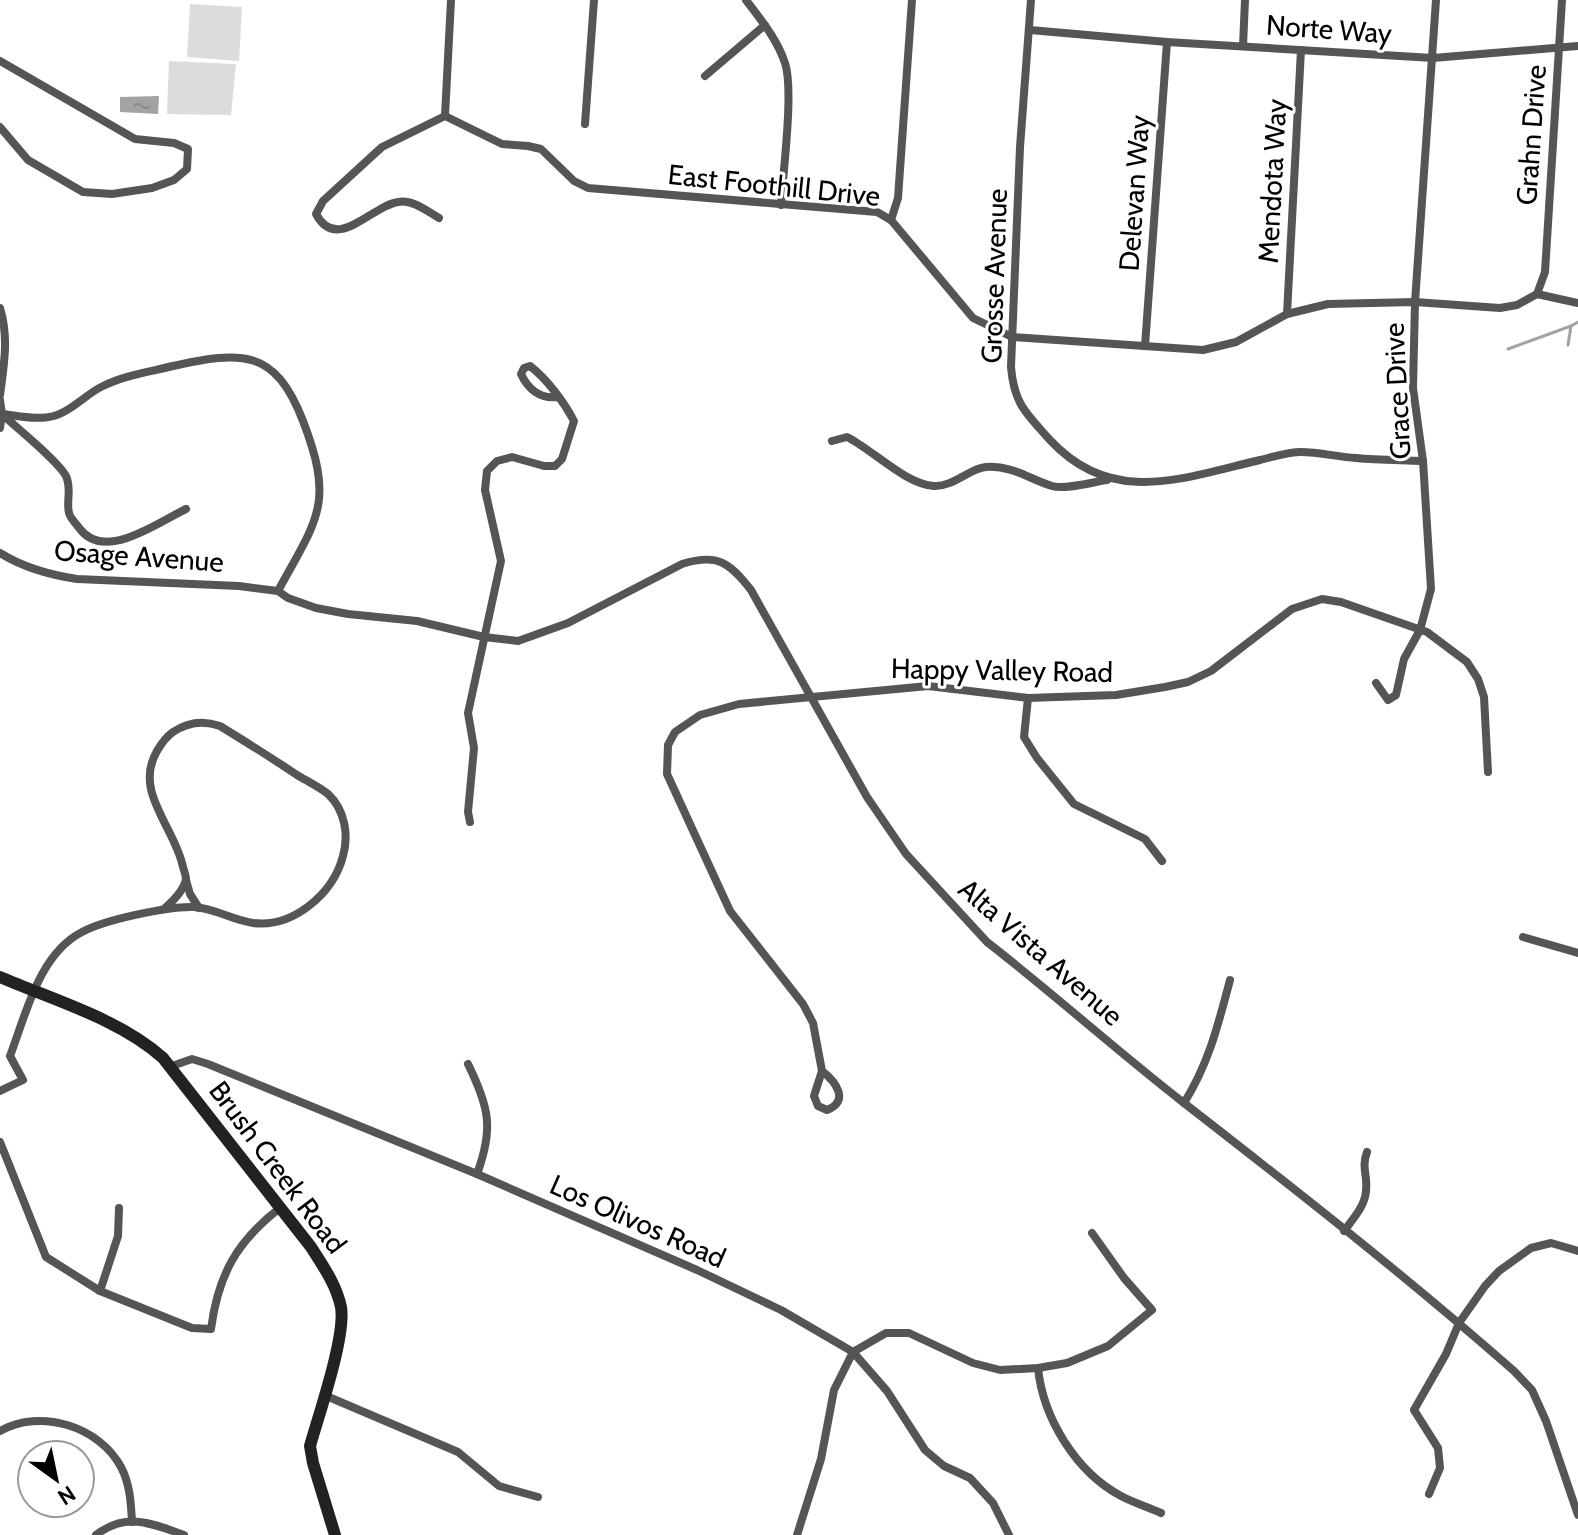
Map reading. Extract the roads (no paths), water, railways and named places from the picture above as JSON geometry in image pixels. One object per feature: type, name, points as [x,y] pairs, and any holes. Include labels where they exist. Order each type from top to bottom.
[{"type":"street","points":[[439,218],[411,202],[398,202],[342,230],[329,230],[316,214],[323,201],[382,147],[445,116],[451,0]]},
{"type":"street","points":[[585,124],[594,0]]},
{"type":"street","points":[[746,0],[765,25],[786,66],[788,89],[781,205]]},
{"type":"street","points":[[891,220],[898,198],[912,0]]},
{"type":"street","name":"Grosse Avenue","points":[[1031,0],[1020,147],[1012,337],[1013,391],[1024,412],[1075,461],[1098,476],[1112,479],[1160,483],[1300,451],[1356,458],[1423,461]]},
{"type":"street","points":[[1243,46],[1245,0]]},
{"type":"street","name":"Grace Drive","points":[[1376,683],[1388,700],[1396,695],[1404,659],[1420,630],[1431,589],[1423,461],[1413,388],[1415,302],[1436,0]]},
{"type":"street","name":"Grahn Drive","points":[[1537,294],[1545,272],[1562,0]]},
{"type":"street","points":[[705,76],[765,25]]},
{"type":"street","name":"Norte Way","points":[[1030,30],[1167,42],[1433,58],[1578,46]]},
{"type":"street","name":"Delevan Way","points":[[1145,346],[1167,42]]},
{"type":"street","name":"Mendota Way","points":[[1287,314],[1301,50]]},
{"type":"street","points":[[0,61],[135,139],[174,143],[188,149],[187,169],[174,180],[152,188],[112,194],[83,192],[28,160],[0,127]]},
{"type":"street","name":"East Foothill Drive","points":[[445,116],[502,144],[541,149],[574,181],[588,188],[877,212],[891,220],[973,318],[1012,337],[1203,350],[1236,342],[1287,314],[1328,304],[1415,302],[1500,308],[1517,305],[1537,294]]},
{"type":"street","points":[[1537,294],[1578,303]]},
{"type":"street","points":[[0,308],[6,353],[0,397],[0,428]]},
{"type":"street","points":[[1,413],[44,418],[57,415],[100,387],[126,377],[216,356],[249,358],[269,368],[288,390],[299,411],[316,455],[321,487],[312,529],[278,591]]},
{"type":"street","points":[[470,822],[468,812],[474,748],[468,713],[501,561],[485,490],[487,471],[497,461],[512,457],[555,466],[566,448],[574,421],[557,397],[538,372],[530,366],[524,368],[521,374],[532,390],[548,398],[557,397]]},
{"type":"street","points":[[1,413],[65,473],[70,489],[69,514],[83,533],[93,540],[111,543],[134,537],[186,509]]},
{"type":"street","points":[[832,441],[847,437],[915,480],[935,486],[963,479],[982,467],[1004,467],[1054,487],[1112,479]]},
{"type":"street","name":"Osage Avenue","points":[[0,553],[51,575],[77,579],[239,586],[278,591]]},
{"type":"street","name":"Alta Vista Avenue","points":[[278,591],[316,608],[417,621],[484,637],[518,641],[568,623],[682,564],[698,559],[716,559],[736,572],[751,590],[875,809],[906,854],[958,913],[987,942],[1184,1103],[1344,1231],[1371,1249],[1532,1390],[1546,1421],[1578,1515]]},
{"type":"street","name":"Happy Valley Road","points":[[822,1071],[813,1023],[803,1004],[730,911],[667,774],[668,745],[675,732],[700,715],[739,704],[928,686],[1028,698],[1116,695],[1188,682],[1226,662],[1292,609],[1322,599],[1341,602],[1420,630],[1454,650],[1467,662],[1478,679],[1486,709],[1488,772]]},
{"type":"street","points":[[1028,698],[1024,737],[1074,804],[1145,839],[1162,861]]},
{"type":"street","points":[[0,1091],[23,1080],[10,1056],[34,991],[56,952],[69,940],[95,927],[164,909],[199,908],[239,920],[266,923],[307,907],[320,898],[342,860],[346,829],[328,794],[220,726],[207,721],[189,723],[171,733],[148,767],[148,781],[199,908]]},
{"type":"street","points":[[164,909],[174,900],[186,880]]},
{"type":"street","points":[[1523,937],[1578,953]]},
{"type":"street","name":"Brush Creek Road","points":[[0,977],[127,1031],[147,1043],[172,1066],[330,1277],[340,1303],[339,1337],[310,1446],[335,1535]]},
{"type":"street","points":[[1184,1103],[1200,1077],[1213,1044],[1230,980]]},
{"type":"street","name":"Los Olivos Road","points":[[172,1066],[192,1059],[208,1064],[477,1174],[781,1310],[853,1352],[887,1391],[925,1450],[944,1466],[970,1478],[993,1503],[1009,1535]]},
{"type":"street","points":[[468,1064],[481,1090],[488,1118],[487,1146],[477,1174]]},
{"type":"street","points":[[0,1142],[46,1257],[100,1291],[192,1328],[211,1329],[214,1307],[238,1248],[254,1228],[280,1208]]},
{"type":"street","points":[[1344,1231],[1363,1204],[1367,1189],[1362,1165],[1367,1152]]},
{"type":"street","points":[[100,1291],[118,1236],[119,1208]]},
{"type":"street","points":[[797,1535],[821,1459],[834,1390],[853,1352],[886,1333],[909,1333],[973,1363],[1000,1370],[1038,1368],[1067,1363],[1108,1346],[1152,1310],[1124,1278],[1092,1233]]},
{"type":"street","points":[[1429,1494],[1440,1468],[1438,1448],[1414,1410],[1446,1354],[1459,1323],[1492,1278],[1531,1248],[1551,1243],[1578,1251]]},
{"type":"street","points":[[1038,1368],[1040,1388],[1047,1407],[1081,1465],[1119,1495],[1161,1513]]},
{"type":"street","points":[[324,1395],[458,1452],[499,1486],[538,1497]]},
{"type":"street","points":[[0,1431],[17,1423],[46,1420],[96,1439],[113,1455],[127,1480],[132,1522]]},
{"type":"street","points":[[96,1535],[117,1521],[154,1524],[184,1535]]},
{"type":"water","points":[[159,96],[158,114],[120,112],[120,97]]},
{"type":"waterway","points":[[1568,345],[1571,326],[1578,322]]},
{"type":"waterway","points":[[1508,349],[1571,326]]}]
